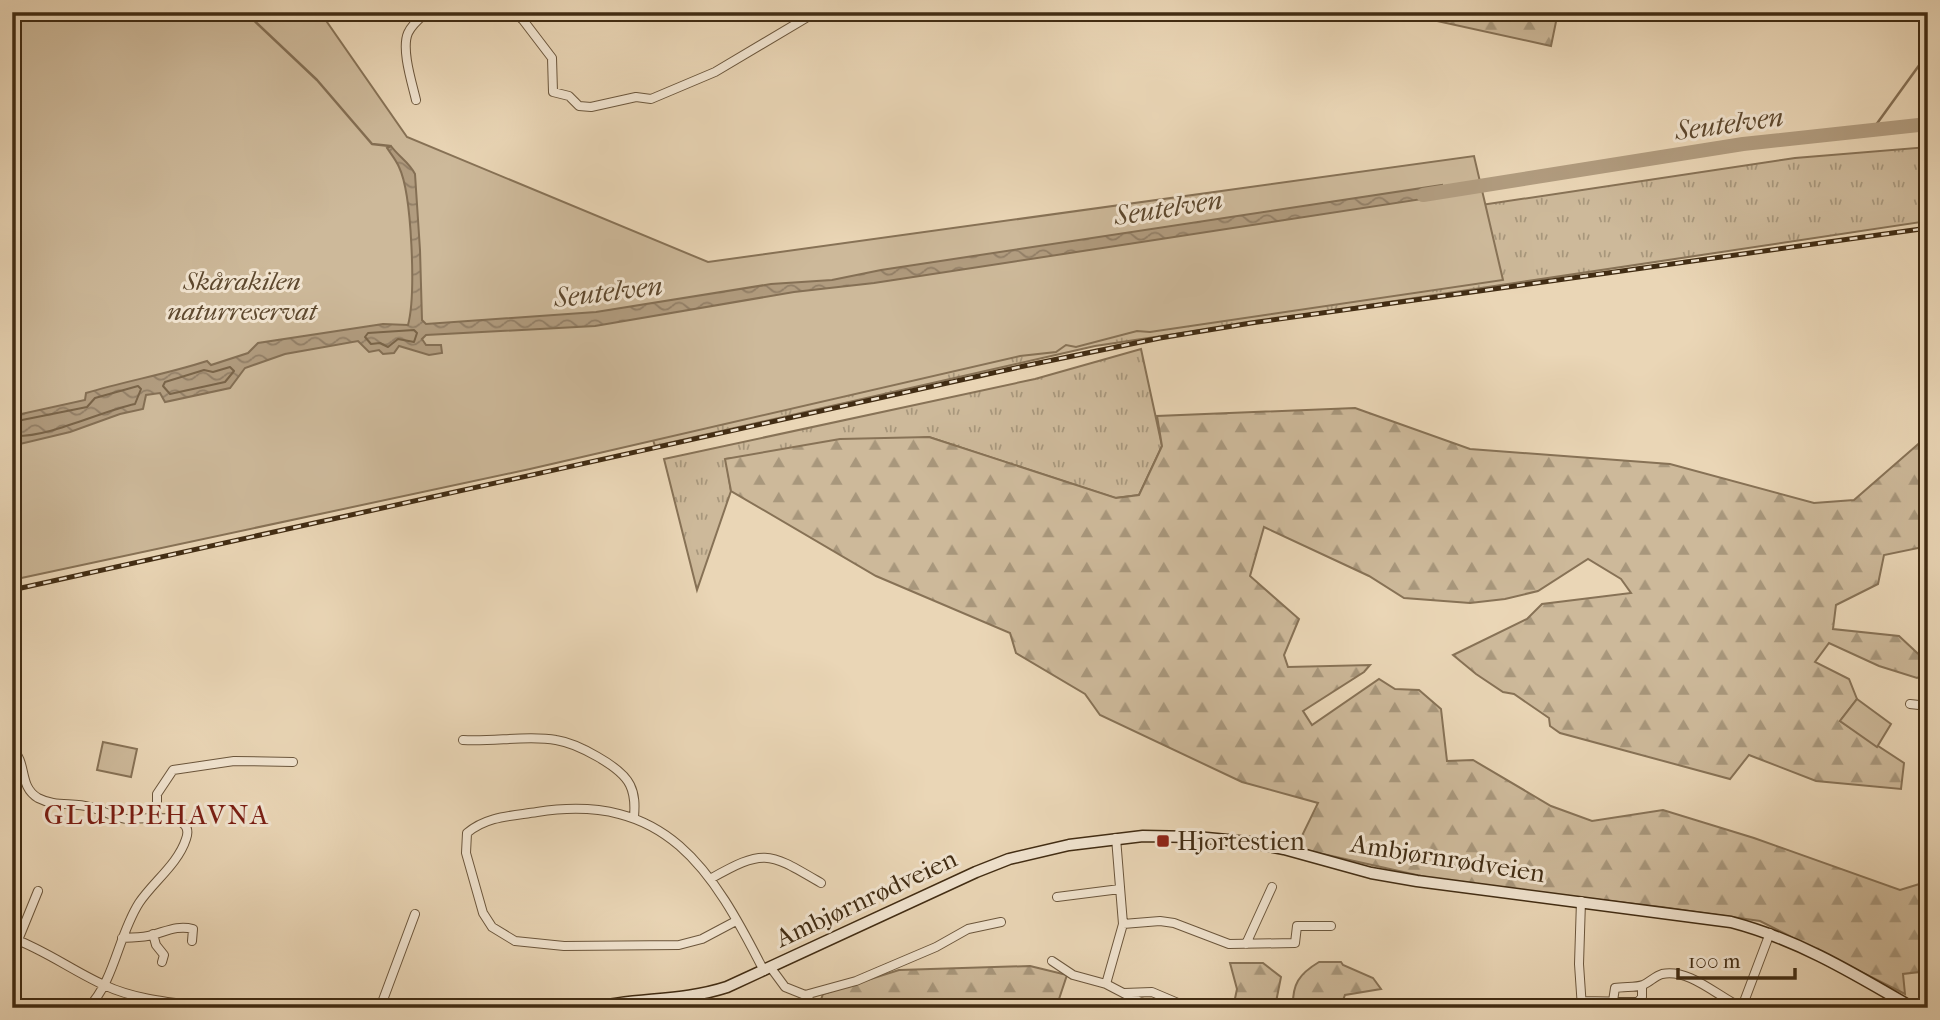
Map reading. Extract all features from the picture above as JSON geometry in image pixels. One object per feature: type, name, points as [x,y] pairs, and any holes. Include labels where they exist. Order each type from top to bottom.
[{"type":"street","points":[[416,100],[408,59],[407,34],[427,12]]},
{"type":"street","points":[[514,12],[552,58],[553,92],[569,96],[579,106],[591,107],[636,97],[650,99],[715,72],[816,12]]},
{"type":"street","points":[[1910,704],[1928,706]]},
{"type":"street","points":[[463,740],[556,740],[581,749],[611,766],[629,782],[635,799],[634,817]]},
{"type":"street","points":[[12,749],[22,762],[25,785],[40,799],[53,804],[89,806],[126,819],[169,818],[182,824],[187,832],[187,838],[175,857],[140,901],[104,985],[97,999],[88,1008]]},
{"type":"street","points":[[157,817],[157,794],[173,770],[234,761],[293,762]]},
{"type":"street","points":[[736,921],[702,939],[678,945],[564,946],[515,941],[492,927],[483,912],[466,853],[467,833],[485,821],[564,808],[585,807],[634,817],[663,833],[685,850],[710,879],[768,969]]},
{"type":"street","name":"Ambjørnrødveien","points":[[592,1008],[622,1002],[690,997],[727,987],[945,885],[1009,859],[1069,845],[1116,838],[1171,836],[1248,842],[1371,873],[1417,881],[1712,919],[1770,933],[1806,947],[1913,1008]]},
{"type":"street","points":[[1106,984],[1123,924],[1116,838]]},
{"type":"street","points":[[710,879],[743,861],[769,857],[789,864],[821,883]]},
{"type":"street","points":[[1246,944],[1272,887]]},
{"type":"street","points":[[1056,897],[1120,889]]},
{"type":"street","points":[[38,891],[15,939],[104,985],[142,997],[215,1008]]},
{"type":"street","points":[[1581,901],[1581,1005],[1640,1001],[1642,986]]},
{"type":"street","points":[[380,1008],[415,914]]},
{"type":"street","points":[[1123,924],[1160,921],[1174,923],[1229,944],[1295,943],[1297,926],[1292,917]]},
{"type":"street","points":[[805,995],[856,981],[936,947],[968,929],[1001,922]]},
{"type":"street","points":[[1297,926],[1331,926]]},
{"type":"street","points":[[122,938],[153,934],[175,927],[191,928],[194,931],[192,941]]},
{"type":"street","points":[[1613,1002],[1615,988],[1642,986],[1657,976],[1676,974],[1697,981],[1743,1008],[1770,933]]},
{"type":"street","points":[[153,934],[164,955],[162,962]]},
{"type":"street","points":[[1052,961],[1073,975],[1106,984],[1152,1008]]},
{"type":"street","name":"Ambjørnrødveien","points":[[768,969],[785,987],[805,995],[813,1004]]},
{"type":"street","points":[[1124,993],[1152,992],[1178,1003],[1179,1008]]},
{"type":"green space","name":"Skårakilen naturreservat","points":[[12,12],[320,12],[407,137],[708,262],[1474,156],[1503,280],[1150,332],[1137,331],[1076,347],[1066,345],[1056,352],[1020,356],[530,469],[12,580]]},
{"type":"green space","points":[[1396,12],[1558,12],[1551,46]]},
{"type":"green space","points":[[1928,147],[1928,221],[1095,346],[655,446],[637,392],[642,331],[1795,158]]},
{"type":"green space","points":[[1141,349],[1162,446],[1139,495],[1115,498],[929,437],[726,459],[731,491],[697,590],[664,459],[1035,379]]},
{"type":"green space","points":[[1355,408],[1470,449],[1670,464],[1814,503],[1854,500],[1924,439],[1928,439],[1928,546],[1884,555],[1878,584],[1836,605],[1833,629],[1899,636],[1928,663],[1928,673],[1917,678],[1879,666],[1829,643],[1815,662],[1849,679],[1857,699],[1840,721],[1904,763],[1901,789],[1816,781],[1749,755],[1730,779],[1560,733],[1550,726],[1549,718],[1514,694],[1503,692],[1453,655],[1527,619],[1542,604],[1631,593],[1621,579],[1588,559],[1538,591],[1505,599],[1470,603],[1404,598],[1369,576],[1264,527],[1250,576],[1299,619],[1284,655],[1288,667],[1370,665],[1364,672],[1303,711],[1312,725],[1379,679],[1395,689],[1419,690],[1441,709],[1447,761],[1473,760],[1551,806],[1592,821],[1663,810],[1754,838],[1900,890],[1926,882],[1928,971],[1903,974],[1905,994],[1760,921],[1448,882],[1296,848],[1318,803],[1242,782],[1100,715],[1085,694],[1016,653],[1010,633],[876,576],[731,491],[725,459],[840,439],[929,437],[1116,498],[1139,495],[1162,446],[1157,416]]},
{"type":"green space","points":[[1857,699],[1891,724],[1877,747],[1840,721]]},
{"type":"green space","points":[[103,742],[137,749],[131,777],[97,770]]},
{"type":"green space","points":[[1319,962],[1341,962],[1373,978],[1381,989],[1345,995],[1340,1008],[1293,1008],[1298,981]]},
{"type":"green space","points":[[1230,963],[1263,963],[1281,977],[1276,1002],[1278,1008],[1233,1008],[1237,989]]},
{"type":"green space","points":[[1030,966],[1067,975],[1056,1008],[818,1008],[823,994],[899,970]]},
{"type":"water","points":[[391,146],[415,174],[422,320],[426,324],[596,312],[771,284],[832,280],[881,270],[1442,185],[1442,196],[874,283],[794,292],[595,326],[426,335],[422,339],[426,345],[441,345],[442,353],[429,355],[399,346],[394,353],[383,354],[379,350],[369,352],[358,341],[285,354],[245,368],[230,388],[165,402],[160,393],[146,395],[143,409],[120,414],[70,432],[20,444],[12,442],[12,416],[85,400],[86,393],[207,361],[211,365],[248,353],[258,343],[383,324],[408,325],[412,291],[410,221],[398,164],[387,148]]},
{"type":"waterway","points":[[245,12],[317,80],[372,144],[390,146]]},
{"type":"waterway","points":[[1873,129],[1928,53]]},
{"type":"waterway","name":"Seutelven","points":[[1423,195],[1743,144],[1928,124]]},
{"type":"railway","points":[[12,590],[1160,338],[1928,228]]},
{"type":"place","name":"Hjortestien","points":[[1163,841]]},
{"type":"district","name":"GLUPPEHAVNA","points":[[157,814]]}]
